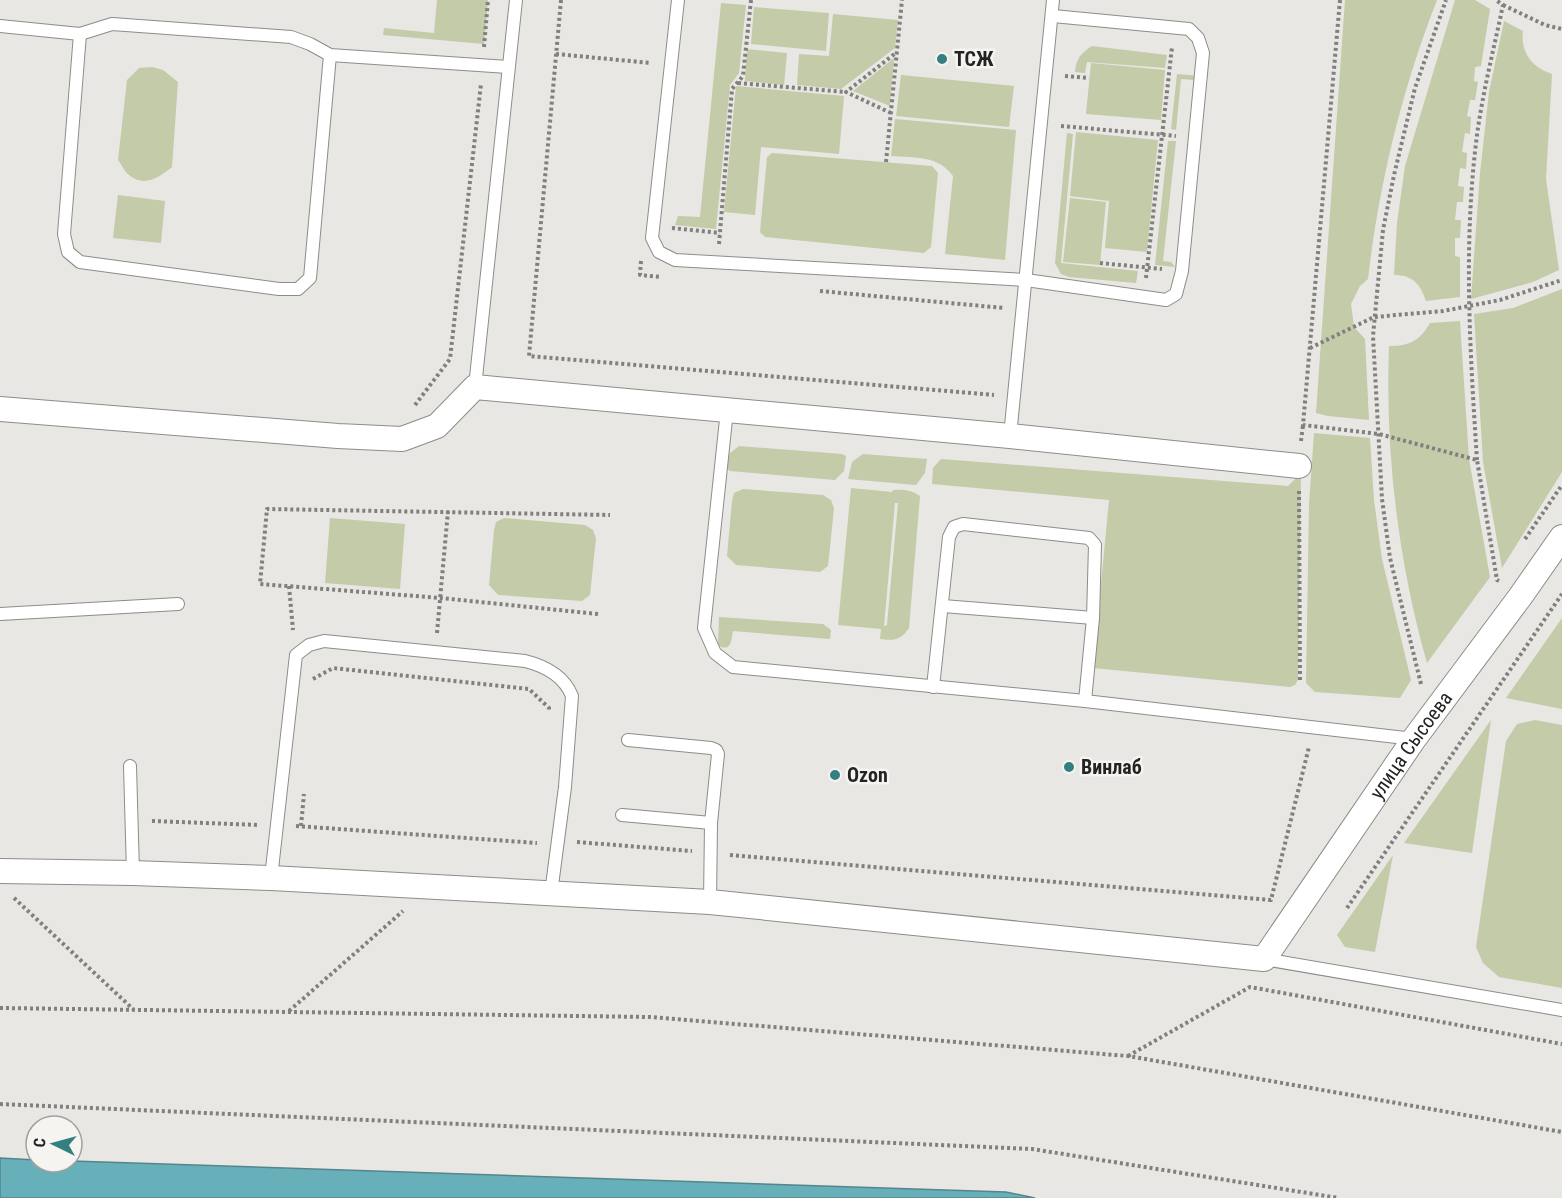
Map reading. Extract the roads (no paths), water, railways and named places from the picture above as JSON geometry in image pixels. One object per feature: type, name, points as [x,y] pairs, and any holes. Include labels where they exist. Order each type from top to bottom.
[{"type":"street","points":[[0,409],[402,439],[436,426],[475,387],[1010,436],[1299,466]]},
{"type":"street","name":"улица Сысоева","points":[[1264,959],[1414,739],[1562,537]]},
{"type":"street","points":[[4,882],[133,873],[271,878],[710,902],[1264,959]]},
{"type":"lane","points":[[475,387],[516,0]]},
{"type":"lane","points":[[678,0],[652,238],[659,252],[675,260],[1026,280],[1166,300],[1176,294],[1180,282],[1203,53],[1198,38],[1189,29],[1053,16]]},
{"type":"lane","points":[[1010,436],[1053,0]]},
{"type":"lane","points":[[0,27],[80,34],[112,24],[291,37],[330,55],[508,67]]},
{"type":"lane","points":[[80,34],[64,234],[68,252],[80,262],[279,289],[298,289],[310,278],[330,55]]},
{"type":"lane","points":[[727,410],[704,628],[715,653],[733,667],[1085,701],[1414,739]]},
{"type":"lane","points":[[933,687],[949,537],[954,527],[963,524],[1089,538],[1095,545],[1093,618],[1085,701]]},
{"type":"lane","points":[[0,614],[178,604]]},
{"type":"lane","points":[[943,606],[1093,618]]},
{"type":"lane","points":[[271,878],[296,655],[309,645],[324,641],[525,661],[542,665],[567,684],[572,696],[565,787],[550,893]]},
{"type":"lane","points":[[628,740],[711,747],[716,750],[718,754],[711,823],[710,902]]},
{"type":"lane","points":[[130,766],[133,873]]},
{"type":"lane","points":[[622,815],[711,823]]},
{"type":"lane","points":[[1264,959],[1562,1010]]},
{"type":"water","points":[[0,1158],[24,1159],[24,1174],[84,1174],[84,1161],[1006,1192],[1035,1198],[0,1198]]},
{"type":"place","name":"ТСЖ","points":[[942,59]]},
{"type":"place","name":"Винлаб","points":[[1069,767]]},
{"type":"place","name":"Ozon","points":[[835,775]]}]
